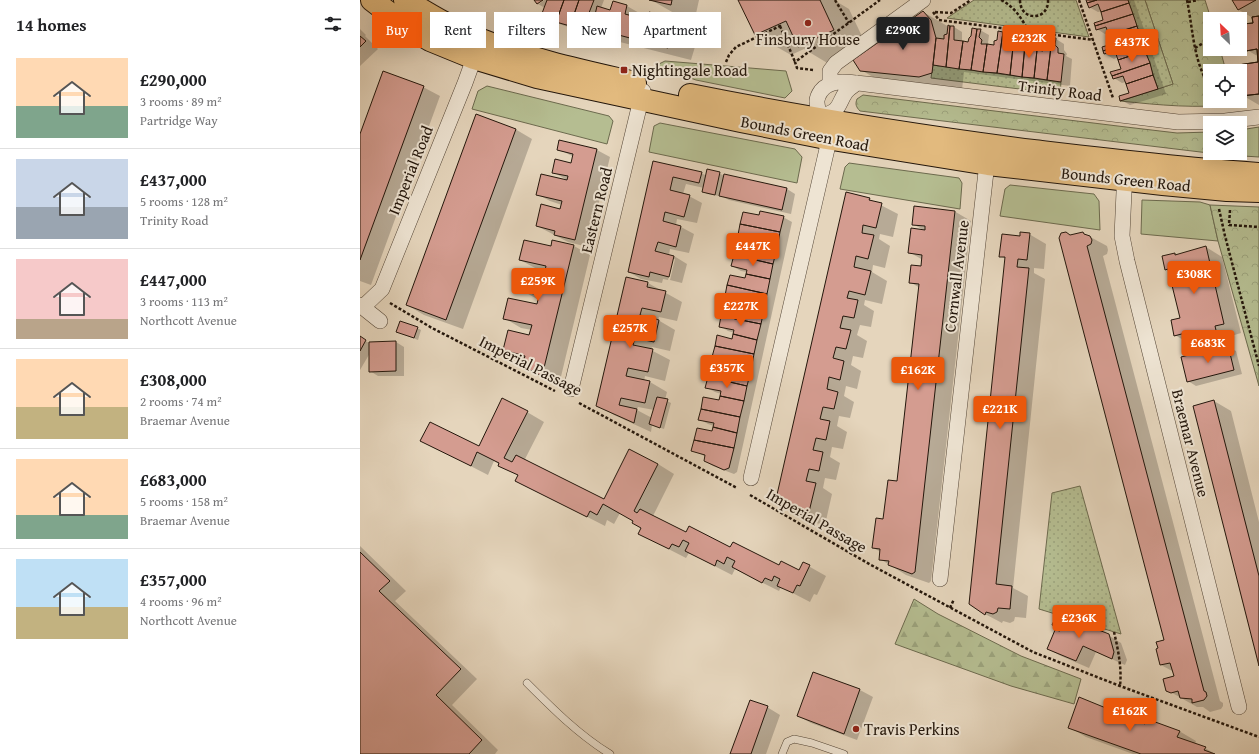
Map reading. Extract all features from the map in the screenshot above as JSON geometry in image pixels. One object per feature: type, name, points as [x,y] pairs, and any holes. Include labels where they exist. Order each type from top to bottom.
[{"type":"main road","name":"Bounds Green Road","points":[[405,0],[426,12],[477,49],[537,77],[745,106],[825,124],[912,135],[988,154],[1125,171],[1227,190],[1259,191]]},
{"type":"main road","name":"Bounds Green Road","points":[[381,2],[406,26],[430,40],[477,49]]},
{"type":"main road","name":"Bounds Green Road","points":[[1125,171],[1196,169],[1259,174]]},
{"type":"street","points":[[751,478],[827,148],[825,124],[816,104],[817,96],[823,88],[830,83],[830,71],[836,63],[923,0]]},
{"type":"street","name":"Imperial Road","points":[[380,321],[362,306],[382,289],[466,83],[477,49]]},
{"type":"street","name":"Trinity Road","points":[[830,83],[857,83],[1178,122],[1225,121],[1259,117]]},
{"type":"street","points":[[825,124],[832,113],[839,106],[845,93],[857,83]]},
{"type":"street","name":"Eastern Road","points":[[570,395],[643,92]]},
{"type":"street","name":"Cornwall Avenue","points":[[940,579],[988,154]]},
{"type":"street","name":"Braemar Avenue","points":[[1125,171],[1122,236],[1127,261],[1239,707]]},
{"type":"lane","points":[[527,683],[562,718],[610,754]]},
{"type":"lane","points":[[782,754],[787,742],[794,739],[812,743],[844,754]]},
{"type":"path","points":[[835,0],[849,23]]},
{"type":"path","points":[[795,62],[880,0]]},
{"type":"path","points":[[971,0],[951,13],[932,11],[939,20],[1094,40]]},
{"type":"path","points":[[1001,0],[1015,10],[1024,21],[1029,32]]},
{"type":"path","points":[[1020,0],[1022,10],[1025,14],[1034,17],[1046,11],[1048,7],[1048,0]]},
{"type":"path","points":[[1080,0],[1115,104]]},
{"type":"path","points":[[1198,0],[1188,1],[1195,48],[1203,73]]},
{"type":"path","points":[[726,62],[736,47],[780,25],[797,68],[813,70]]},
{"type":"path","points":[[1195,48],[1203,43]]},
{"type":"path","points":[[1218,205],[1224,236],[1259,366]]},
{"type":"path","points":[[1237,209],[1230,209],[1229,225],[1259,227]]},
{"type":"path","name":"Imperial Passage","points":[[375,296],[432,328],[570,395],[743,491],[871,565],[1033,652],[1259,737]]},
{"type":"path","points":[[950,608],[954,599]]},
{"type":"path","points":[[1114,632],[1118,649],[1121,678],[1120,686]]},
{"type":"green space","points":[[974,0],[1076,0],[1089,37],[947,18]]},
{"type":"green space","points":[[1128,0],[1145,0],[1173,84],[1158,89]]},
{"type":"green space","points":[[1145,0],[1205,0],[1209,12],[1203,12],[1203,56],[1222,56],[1224,64],[1203,64],[1203,106],[1164,105],[1120,101],[1173,84]]},
{"type":"green space","points":[[665,61],[786,71],[792,91],[785,98],[696,80],[659,67],[659,64]]},
{"type":"green space","points":[[933,65],[1061,82],[1060,94],[931,78]]},
{"type":"green space","points":[[487,86],[609,116],[613,121],[607,144],[472,109],[478,91]]},
{"type":"green space","points":[[863,95],[1177,133],[1203,132],[1203,152],[860,111],[857,107],[857,99]]},
{"type":"green space","points":[[660,123],[795,149],[802,157],[797,183],[649,152],[654,126]]},
{"type":"green space","points":[[1259,127],[1259,157],[1247,156],[1247,129]]},
{"type":"green space","points":[[849,163],[959,178],[962,183],[960,209],[840,189],[845,167]]},
{"type":"green space","points":[[1010,185],[1094,194],[1099,201],[1100,230],[1000,216],[1005,189]]},
{"type":"green space","points":[[1142,200],[1200,202],[1210,205],[1218,241],[1141,234]]},
{"type":"green space","points":[[1210,205],[1259,207],[1259,386],[1218,241]]},
{"type":"green space","points":[[1080,486],[1121,634],[1039,609],[1052,493]]},
{"type":"green space","points":[[914,599],[938,614],[1021,656],[1081,679],[1074,704],[1011,686],[895,644]]},
{"type":"building","points":[[534,0],[543,0],[537,4]]},
{"type":"building","points":[[547,0],[564,0],[559,14],[559,12],[542,12]]},
{"type":"building","points":[[564,0],[579,0],[575,12],[567,12],[567,25],[559,23],[559,14]]},
{"type":"building","points":[[579,0],[594,0],[589,12],[575,12]]},
{"type":"building","points":[[649,0],[672,0],[671,5]]},
{"type":"building","name":"Finsbury House","points":[[738,0],[820,0],[834,30],[798,47],[786,21],[755,35]]},
{"type":"building","points":[[1086,0],[1097,0],[1087,3]]},
{"type":"building","points":[[1097,0],[1128,0],[1129,3],[1101,12],[1098,4],[1089,8],[1087,3]]},
{"type":"building","points":[[1232,0],[1256,0],[1238,10]]},
{"type":"building","points":[[613,1],[627,5],[625,14],[629,15],[629,38],[621,36],[621,12],[596,12],[597,6],[610,10]]},
{"type":"building","points":[[1129,3],[1133,14],[1095,26],[1094,23],[1103,20],[1101,12]]},
{"type":"building","points":[[923,11],[931,20],[936,38],[932,73],[919,77],[860,71],[853,60]]},
{"type":"building","points":[[1133,14],[1137,26],[1109,35],[1106,27],[1096,30],[1095,26]]},
{"type":"building","points":[[1259,16],[1259,94],[1247,95],[1247,64],[1245,64],[1258,62],[1257,49],[1247,51],[1247,24],[1253,23],[1252,17]]},
{"type":"building","points":[[1259,16],[1259,94],[1247,95],[1247,64],[1245,64],[1258,62],[1257,49],[1247,51],[1247,24],[1253,23],[1252,17]]},
{"type":"building","points":[[948,25],[950,26],[946,67],[933,65],[936,38],[944,39],[944,35],[947,34]]},
{"type":"building","points":[[950,26],[954,26],[954,40],[963,41],[959,69],[946,67]]},
{"type":"building","points":[[1137,26],[1141,38],[1103,51],[1102,47],[1112,44],[1109,35]]},
{"type":"building","points":[[972,28],[977,29],[971,70],[959,69],[963,41],[968,42],[971,36]]},
{"type":"building","points":[[977,29],[981,29],[979,37],[982,40],[981,44],[987,44],[983,72],[971,70]]},
{"type":"building","points":[[998,31],[1003,32],[997,73],[983,72],[987,44],[994,45],[994,41],[997,40]]},
{"type":"building","points":[[1003,32],[1008,32],[1008,47],[1013,47],[1010,75],[997,73]]},
{"type":"building","points":[[1022,34],[1026,34],[1022,77],[1010,75],[1013,47],[1018,48],[1021,43]]},
{"type":"building","points":[[1026,34],[1031,35],[1030,43],[1032,50],[1037,50],[1034,78],[1022,77]]},
{"type":"building","points":[[360,36],[366,41],[360,47]]},
{"type":"building","points":[[1047,37],[1052,38],[1047,80],[1034,78],[1037,50],[1043,51]]},
{"type":"building","points":[[1052,38],[1056,38],[1055,45],[1058,48],[1058,53],[1064,54],[1061,82],[1047,80]]},
{"type":"building","points":[[1141,38],[1145,51],[1118,60],[1115,51],[1104,54],[1103,51]]},
{"type":"building","points":[[1145,51],[1150,63],[1112,76],[1110,72],[1121,69],[1118,60]]},
{"type":"building","points":[[1150,63],[1153,75],[1126,84],[1123,76],[1113,79],[1112,76]]},
{"type":"building","points":[[383,71],[424,86],[360,260],[360,134]]},
{"type":"building","points":[[1153,75],[1158,89],[1120,101],[1119,96],[1129,93],[1126,84]]},
{"type":"building","points":[[476,114],[516,129],[446,320],[406,305]]},
{"type":"building","points":[[559,140],[597,149],[575,240],[554,235],[555,231],[536,226],[541,204],[560,209],[562,201],[536,195],[541,174],[567,180],[568,176],[552,173],[555,159],[571,163],[573,154],[557,150]]},
{"type":"building","points":[[653,161],[702,172],[699,183],[673,177],[670,190],[690,195],[684,217],[665,212],[663,221],[681,226],[676,247],[658,242],[655,251],[674,256],[669,277],[650,272],[649,277],[628,272]]},
{"type":"building","points":[[707,169],[720,172],[715,195],[702,192]]},
{"type":"building","points":[[724,174],[787,188],[782,210],[719,196]]},
{"type":"building","points":[[846,192],[870,198],[869,200],[882,203],[876,228],[863,225],[862,233],[874,235],[868,259],[856,256],[854,267],[871,271],[865,295],[849,291],[847,298],[858,300],[854,318],[843,316],[840,328],[851,330],[846,349],[836,347],[833,358],[844,361],[840,380],[829,377],[827,389],[838,392],[834,409],[823,407],[820,419],[830,421],[826,440],[816,438],[813,450],[823,452],[819,471],[809,469],[806,481],[816,483],[808,516],[799,514],[776,499]]},
{"type":"building","points":[[914,206],[955,211],[915,572],[912,574],[888,565],[889,561],[879,560],[880,549],[872,548],[876,518],[883,519],[888,480],[897,481],[919,284],[909,283],[911,265],[921,266],[922,255],[908,253],[911,228],[925,230],[925,226],[912,225]]},
{"type":"building","points":[[760,211],[784,216],[780,232],[740,224],[743,212],[759,215]]},
{"type":"building","points":[[740,224],[780,232],[777,248],[752,242],[753,238],[738,235]]},
{"type":"building","points":[[1020,232],[1030,233],[1027,260],[1018,259],[1017,267],[1029,268],[996,584],[1012,586],[1010,609],[998,608],[997,612],[993,614],[986,612],[985,615],[969,604],[1005,257],[999,257],[1002,234],[1020,236]]},
{"type":"building","points":[[1066,232],[1070,235],[1083,232],[1084,234],[1090,236],[1092,240],[1091,244],[1087,246],[1204,691],[1206,692],[1207,696],[1204,700],[1192,703],[1192,699],[1180,698],[1178,691],[1171,693],[1166,691],[1163,679],[1174,676],[1170,663],[1160,665],[1156,649],[1158,648],[1156,642],[1164,640],[1059,238],[1061,233]]},
{"type":"building","points":[[524,240],[551,246],[552,240],[574,245],[542,376],[522,366],[525,356],[503,350],[508,330],[529,335],[532,325],[503,319],[508,298],[537,304],[539,295],[520,291],[525,270],[544,275],[546,266],[519,260]]},
{"type":"building","points":[[752,242],[777,248],[773,264],[734,255],[736,243],[752,247]]},
{"type":"building","points":[[1206,246],[1224,324],[1215,326],[1218,339],[1196,344],[1193,331],[1174,336],[1171,320],[1180,318],[1168,269],[1165,270],[1162,256],[1175,253],[1175,255]]},
{"type":"building","points":[[734,255],[773,264],[770,279],[746,274],[747,270],[731,266]]},
{"type":"building","points":[[746,274],[770,279],[767,294],[727,285],[730,275],[745,278]]},
{"type":"building","points":[[626,277],[648,282],[647,287],[666,291],[661,312],[642,308],[640,315],[659,320],[654,342],[635,338],[633,345],[653,349],[648,372],[628,368],[626,376],[650,381],[645,403],[621,398],[619,405],[637,409],[634,423],[596,406]]},
{"type":"building","points":[[727,285],[767,294],[764,309],[739,304],[740,299],[725,296]]},
{"type":"building","points":[[739,304],[764,309],[761,324],[721,316],[723,305],[738,308]]},
{"type":"building","points":[[721,316],[761,324],[757,340],[733,334],[734,330],[719,327]]},
{"type":"building","points":[[400,321],[418,327],[414,338],[396,332]]},
{"type":"building","points":[[733,334],[757,340],[754,354],[715,346],[717,335],[732,339]]},
{"type":"building","points":[[360,336],[366,340],[360,351]]},
{"type":"building","points":[[396,341],[396,371],[369,372],[369,342]]},
{"type":"building","points":[[1228,345],[1234,370],[1187,382],[1181,357]]},
{"type":"building","points":[[715,346],[754,354],[751,370],[727,365],[728,360],[712,357]]},
{"type":"building","points":[[710,365],[726,369],[727,365],[751,370],[747,386],[708,377]]},
{"type":"building","points":[[708,377],[747,386],[744,401],[720,396],[721,391],[705,388]]},
{"type":"building","points":[[720,396],[744,401],[740,417],[701,409],[703,397],[719,400]]},
{"type":"building","points":[[657,397],[668,399],[660,428],[649,424]]},
{"type":"building","points":[[502,398],[528,411],[504,458],[512,462],[516,455],[604,499],[629,449],[658,464],[634,511],[637,513],[640,509],[686,532],[689,526],[730,547],[733,542],[779,565],[781,561],[799,570],[803,562],[810,565],[800,586],[797,585],[793,593],[777,586],[780,579],[774,576],[772,581],[765,578],[762,583],[732,567],[735,561],[727,557],[724,564],[717,560],[715,566],[685,551],[689,543],[683,540],[679,547],[672,544],[669,549],[638,534],[641,528],[632,523],[633,521],[603,504],[597,515],[590,511],[587,517],[515,481],[518,475],[498,466],[499,463],[477,452],[471,466],[420,441],[430,422],[479,446]]},
{"type":"building","points":[[1214,400],[1259,576],[1259,666],[1193,406]]},
{"type":"building","points":[[701,409],[740,417],[737,433],[713,427],[714,423],[698,420]]},
{"type":"building","points":[[713,427],[737,433],[734,448],[694,440],[697,428],[712,431]]},
{"type":"building","points":[[694,440],[734,448],[729,468],[724,470],[704,461],[705,455],[691,451]]},
{"type":"building","points":[[360,552],[390,581],[379,591],[461,669],[436,695],[482,740],[469,754],[360,754]]},
{"type":"building","points":[[1057,614],[1109,634],[1114,652],[1112,659],[1083,646],[1076,661],[1047,649],[1055,630],[1060,631],[1062,628],[1052,625]]},
{"type":"building","points":[[813,672],[860,689],[844,734],[797,716]]},
{"type":"building","points":[[1079,697],[1145,724],[1147,719],[1180,731],[1177,737],[1206,747],[1204,750],[1215,754],[1141,754],[1068,728]]},
{"type":"building","points":[[750,700],[768,706],[751,754],[730,754]]},
{"type":"place","name":"Finsbury House","points":[[808,23]]},
{"type":"place","name":"Nightingale Road","points":[[624,70]]},
{"type":"place","name":"Travis Perkins","points":[[856,729]]}]
